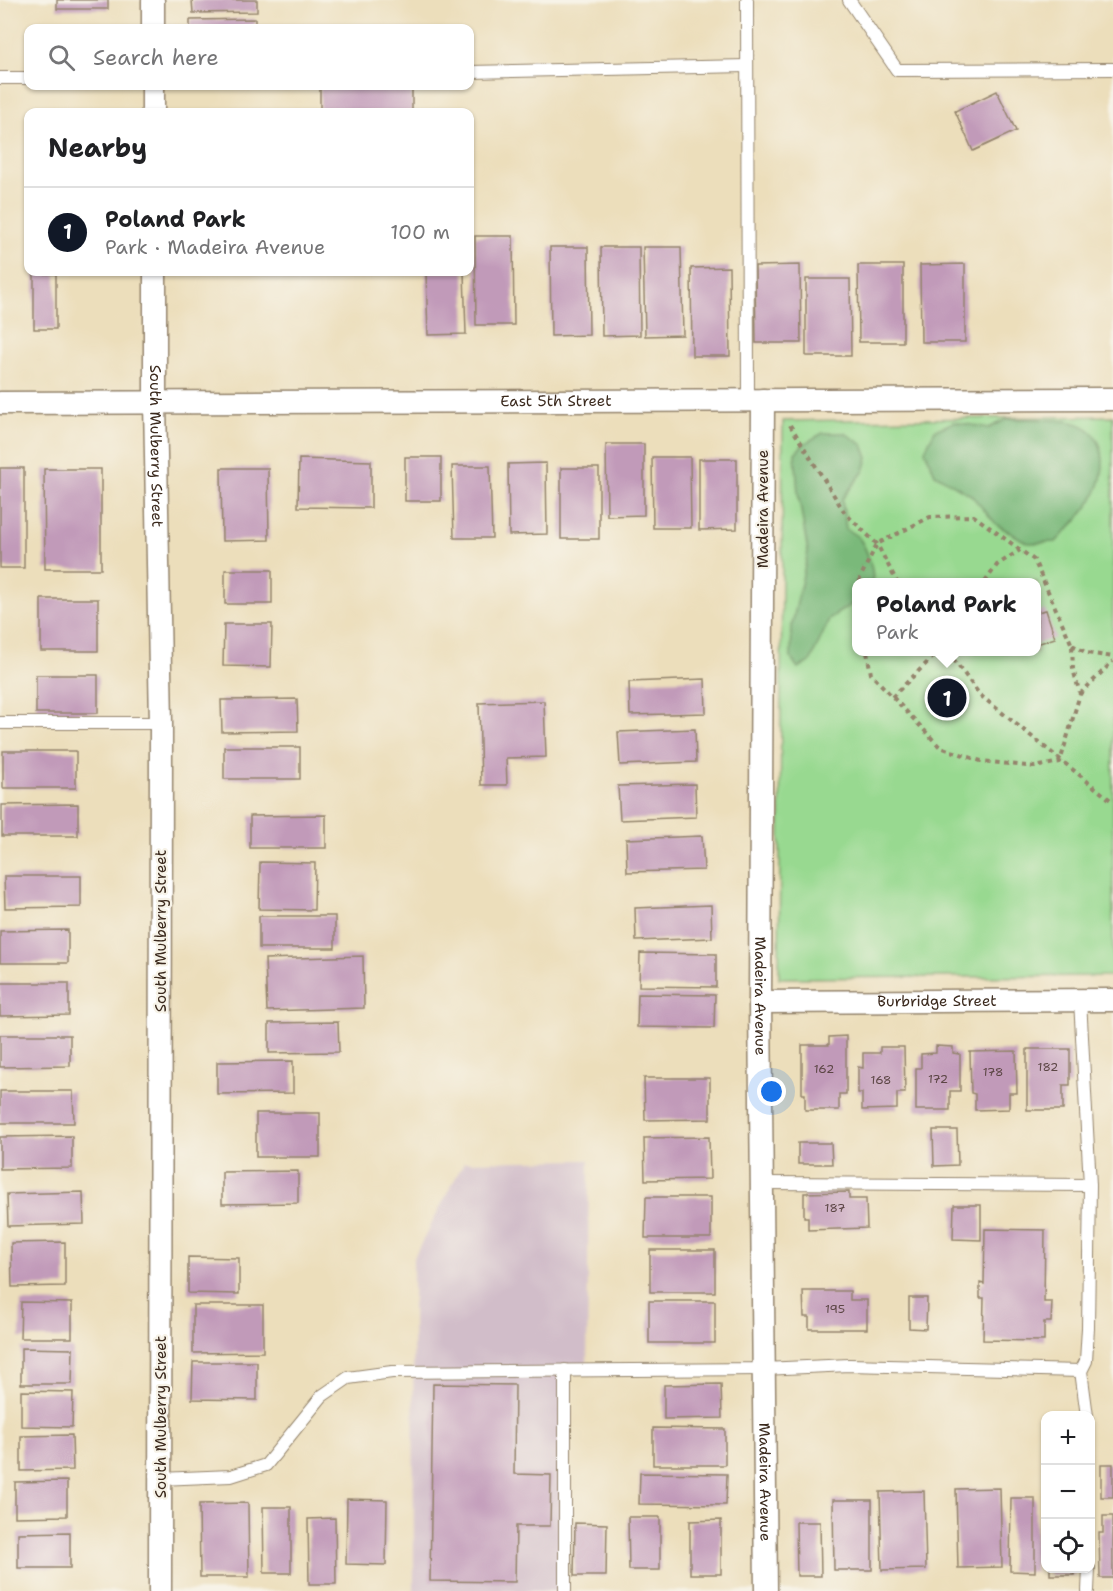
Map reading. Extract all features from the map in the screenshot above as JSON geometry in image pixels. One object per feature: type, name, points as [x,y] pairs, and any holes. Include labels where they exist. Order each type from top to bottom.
[{"type":"street","points":[[153,0],[153,24]]},
{"type":"street","points":[[153,90],[153,108]]},
{"type":"street","name":"South Mulberry Street","points":[[155,276],[161,723],[160,1591]]},
{"type":"street","name":"East 5th Street","points":[[0,403],[1113,399]]},
{"type":"street","name":"Madeira Avenue","points":[[756,400],[766,1591]]},
{"type":"street","name":"Burbridge Street","points":[[760,1002],[1113,1000]]},
{"type":"lane","points":[[747,0],[756,400]]},
{"type":"lane","points":[[849,0],[897,70],[1113,69]]},
{"type":"lane","points":[[474,72],[747,66]]},
{"type":"lane","points":[[0,78],[24,78]]},
{"type":"lane","points":[[0,723],[161,723]]},
{"type":"lane","points":[[1080,1000],[1090,1185],[1088,1328],[1086,1361],[1081,1371],[1086,1411]]},
{"type":"lane","points":[[763,1183],[1090,1185]]},
{"type":"lane","points":[[160,1479],[231,1476],[266,1465],[322,1396],[348,1378],[392,1372],[764,1369],[849,1365],[1081,1371]]},
{"type":"lane","points":[[564,1370],[566,1591]]},
{"type":"lane","points":[[1088,1591],[1089,1573]]},
{"type":"path","points":[[756,400],[790,425],[845,513],[877,544],[895,578]]},
{"type":"path","points":[[860,578],[877,544],[930,517],[974,516],[1034,560],[1072,645],[1074,669],[1080,694]]},
{"type":"path","points":[[988,578],[997,565],[1020,550]]},
{"type":"path","points":[[1072,645],[1087,653],[1113,659]]},
{"type":"path","points":[[868,656],[871,674],[940,747],[981,761],[1035,767],[1060,762]]},
{"type":"path","points":[[892,697],[933,656]]},
{"type":"path","points":[[952,656],[980,696],[1113,802]]},
{"type":"path","points":[[1060,762],[1080,694],[1113,659]]},
{"type":"shaded area","points":[[589,1160],[587,1370],[565,1370],[565,1591],[414,1591],[413,1259],[464,1162]]},
{"type":"green space","points":[[1113,416],[1113,976],[779,978],[783,421]]},
{"type":"green space","points":[[1007,419],[1071,422],[1084,426],[1093,433],[1099,443],[1103,465],[1098,489],[1084,511],[1056,542],[1028,543],[997,525],[971,495],[935,474],[925,450],[935,430],[954,422],[989,428]]},
{"type":"green space","points":[[823,433],[845,433],[863,445],[868,458],[864,471],[842,499],[846,529],[858,537],[864,546],[873,577],[852,578],[852,604],[830,618],[810,662],[798,668],[791,658],[792,625],[808,552],[798,493],[795,453],[805,443]]},
{"type":"building","points":[[57,0],[108,0],[108,9],[57,9]]},
{"type":"building","points":[[192,0],[257,0],[257,12],[193,13]]},
{"type":"building","points":[[255,19],[255,24],[190,24],[190,20]]},
{"type":"building","points":[[320,90],[412,90],[412,108],[320,108]]},
{"type":"building","points":[[997,91],[1016,131],[973,151],[955,111]]},
{"type":"building","points":[[475,236],[513,236],[514,325],[476,325]]},
{"type":"building","points":[[550,247],[588,247],[589,335],[551,336]]},
{"type":"building","points":[[601,247],[639,247],[640,335],[602,336]]},
{"type":"building","points":[[643,247],[681,247],[683,335],[645,336]]},
{"type":"building","points":[[965,264],[965,342],[921,342],[920,265]]},
{"type":"building","points":[[800,265],[801,343],[756,343],[755,266]]},
{"type":"building","points":[[858,265],[903,265],[903,342],[859,342]]},
{"type":"building","points":[[729,267],[730,356],[692,356],[691,268]]},
{"type":"building","points":[[34,276],[56,276],[56,329],[34,329]]},
{"type":"building","points":[[426,276],[464,276],[466,334],[428,335]]},
{"type":"building","points":[[806,279],[850,279],[851,356],[806,356]]},
{"type":"building","points":[[606,444],[644,444],[644,515],[607,516]]},
{"type":"building","points":[[405,457],[441,457],[441,501],[405,501]]},
{"type":"building","points":[[652,457],[690,457],[691,528],[653,528]]},
{"type":"building","points":[[299,459],[371,461],[371,508],[298,507]]},
{"type":"building","points":[[699,459],[737,459],[737,529],[699,530]]},
{"type":"building","points":[[546,463],[547,534],[509,535],[508,464]]},
{"type":"building","points":[[452,466],[490,466],[492,538],[454,538]]},
{"type":"building","points":[[0,468],[24,468],[24,568],[0,568]]},
{"type":"building","points":[[221,468],[268,468],[269,540],[222,541]]},
{"type":"building","points":[[561,468],[599,468],[599,539],[561,539]]},
{"type":"building","points":[[44,469],[101,469],[101,569],[45,569]]},
{"type":"building","points":[[225,570],[272,570],[272,604],[225,604]]},
{"type":"building","points":[[41,599],[98,599],[98,651],[41,651]]},
{"type":"building","points":[[1046,610],[1055,638],[1041,643],[1041,611]]},
{"type":"building","points":[[224,624],[272,624],[271,667],[223,666]]},
{"type":"building","points":[[36,675],[98,675],[98,713],[36,713]]},
{"type":"building","points":[[705,679],[706,713],[630,715],[629,682]]},
{"type":"building","points":[[297,699],[298,731],[222,732],[221,700]]},
{"type":"building","points":[[544,701],[546,757],[506,758],[507,785],[481,785],[479,703]]},
{"type":"building","points":[[695,729],[696,762],[620,765],[618,732]]},
{"type":"building","points":[[224,747],[300,747],[300,779],[224,779]]},
{"type":"building","points":[[3,751],[76,751],[76,788],[3,788]]},
{"type":"building","points":[[695,784],[696,817],[620,820],[618,786]]},
{"type":"building","points":[[78,804],[78,836],[2,836],[2,805]]},
{"type":"building","points":[[326,815],[326,848],[250,848],[250,816]]},
{"type":"building","points":[[702,836],[704,870],[627,872],[626,839]]},
{"type":"building","points":[[260,862],[315,863],[314,910],[259,909]]},
{"type":"building","points":[[4,876],[81,876],[81,907],[5,908]]},
{"type":"building","points":[[711,905],[712,938],[636,941],[635,908]]},
{"type":"building","points":[[259,916],[335,916],[335,948],[259,948]]},
{"type":"building","points":[[68,930],[68,963],[0,963],[0,931]]},
{"type":"building","points":[[640,953],[716,954],[716,987],[639,986]]},
{"type":"building","points":[[363,956],[364,1008],[267,1011],[265,959]]},
{"type":"building","points":[[0,983],[69,983],[69,1015],[0,1016]]},
{"type":"building","points":[[638,994],[715,995],[714,1028],[637,1027]]},
{"type":"building","points":[[338,1022],[339,1052],[269,1053],[269,1023]]},
{"type":"building","points":[[0,1035],[70,1035],[70,1066],[0,1067]]},
{"type":"building","points":[[846,1036],[846,1094],[839,1094],[839,1110],[805,1110],[805,1094],[802,1094],[802,1045],[829,1045],[829,1037]]},
{"type":"building","points":[[936,1046],[953,1047],[953,1053],[960,1054],[960,1091],[950,1091],[950,1110],[916,1110],[916,1068],[921,1068],[921,1054],[936,1053]]},
{"type":"building","points":[[880,1047],[904,1047],[905,1093],[897,1093],[897,1109],[862,1110],[862,1093],[858,1093],[858,1067],[863,1068],[863,1053],[880,1053]]},
{"type":"building","points":[[1027,1049],[1070,1049],[1070,1085],[1063,1085],[1063,1110],[1027,1110]]},
{"type":"building","points":[[1016,1051],[1017,1093],[1009,1093],[1009,1109],[975,1110],[975,1094],[971,1093],[970,1052]]},
{"type":"building","points":[[293,1061],[293,1093],[217,1094],[217,1062]]},
{"type":"building","points":[[644,1078],[710,1078],[710,1119],[645,1120]]},
{"type":"building","points":[[0,1091],[73,1091],[74,1123],[0,1123]]},
{"type":"building","points":[[256,1113],[320,1113],[320,1157],[256,1157]]},
{"type":"building","points":[[933,1130],[957,1130],[958,1165],[934,1166]]},
{"type":"building","points":[[72,1136],[72,1168],[0,1169],[0,1137]]},
{"type":"building","points":[[709,1137],[710,1179],[645,1180],[644,1138]]},
{"type":"building","points":[[798,1143],[831,1143],[832,1164],[798,1164]]},
{"type":"building","points":[[298,1171],[298,1203],[222,1204],[222,1172]]},
{"type":"building","points":[[83,1192],[84,1224],[8,1226],[7,1194]]},
{"type":"building","points":[[849,1192],[849,1199],[866,1199],[867,1228],[808,1230],[808,1217],[804,1217],[804,1193]]},
{"type":"building","points":[[646,1197],[711,1197],[711,1238],[645,1238]]},
{"type":"building","points":[[954,1205],[981,1205],[981,1240],[953,1239]]},
{"type":"building","points":[[985,1229],[1045,1230],[1044,1302],[1052,1302],[1051,1322],[1044,1322],[1044,1341],[983,1340],[984,1298],[980,1298],[980,1283],[984,1284]]},
{"type":"building","points":[[65,1242],[65,1286],[12,1287],[11,1243]]},
{"type":"building","points":[[650,1250],[715,1250],[715,1292],[650,1292]]},
{"type":"building","points":[[188,1257],[239,1258],[239,1294],[188,1293]]},
{"type":"building","points":[[803,1291],[850,1291],[850,1300],[867,1300],[867,1329],[809,1329],[809,1317],[804,1317]]},
{"type":"building","points":[[909,1298],[927,1298],[926,1329],[909,1328]]},
{"type":"building","points":[[649,1301],[715,1301],[715,1343],[649,1343]]},
{"type":"building","points":[[21,1302],[72,1303],[72,1338],[20,1338]]},
{"type":"building","points":[[193,1305],[263,1305],[263,1352],[193,1353]]},
{"type":"building","points":[[21,1348],[73,1349],[72,1384],[21,1384]]},
{"type":"building","points":[[193,1362],[257,1362],[257,1400],[192,1399]]},
{"type":"building","points":[[433,1384],[515,1385],[514,1474],[551,1475],[550,1526],[516,1526],[515,1582],[430,1581]]},
{"type":"building","points":[[721,1384],[722,1418],[664,1419],[664,1385]]},
{"type":"building","points":[[21,1391],[73,1392],[72,1427],[21,1426]]},
{"type":"building","points":[[653,1428],[725,1429],[725,1465],[653,1465]]},
{"type":"building","points":[[72,1435],[73,1470],[21,1471],[21,1436]]},
{"type":"building","points":[[1101,1464],[1113,1464],[1113,1497],[1101,1497]]},
{"type":"building","points":[[640,1473],[727,1474],[726,1505],[639,1504]]},
{"type":"building","points":[[67,1481],[67,1516],[15,1517],[15,1482]]},
{"type":"building","points":[[1000,1488],[1002,1567],[958,1568],[956,1489]]},
{"type":"building","points":[[924,1491],[926,1569],[882,1570],[880,1492]]},
{"type":"building","points":[[1011,1498],[1035,1498],[1035,1572],[1010,1571]]},
{"type":"building","points":[[347,1499],[387,1500],[386,1565],[346,1564]]},
{"type":"building","points":[[833,1500],[872,1500],[872,1570],[834,1570]]},
{"type":"building","points":[[248,1503],[249,1577],[200,1577],[199,1504]]},
{"type":"building","points":[[263,1507],[291,1507],[291,1573],[264,1573]]},
{"type":"building","points":[[1103,1516],[1113,1516],[1113,1578],[1100,1578],[1099,1533],[1103,1533]]},
{"type":"building","points":[[628,1517],[660,1517],[660,1570],[629,1570]]},
{"type":"building","points":[[335,1518],[336,1584],[309,1584],[308,1519]]},
{"type":"building","points":[[721,1520],[721,1574],[690,1574],[690,1521]]},
{"type":"building","points":[[796,1522],[820,1522],[821,1576],[797,1576]]},
{"type":"building","points":[[575,1523],[607,1524],[606,1576],[574,1576]]},
{"type":"building","points":[[70,1532],[70,1568],[18,1568],[18,1533]]},
{"type":"building","points":[[1050,1573],[1074,1573],[1074,1575],[1050,1575]]},
{"type":"place","name":"Poland Park","points":[[947,698]]}]
